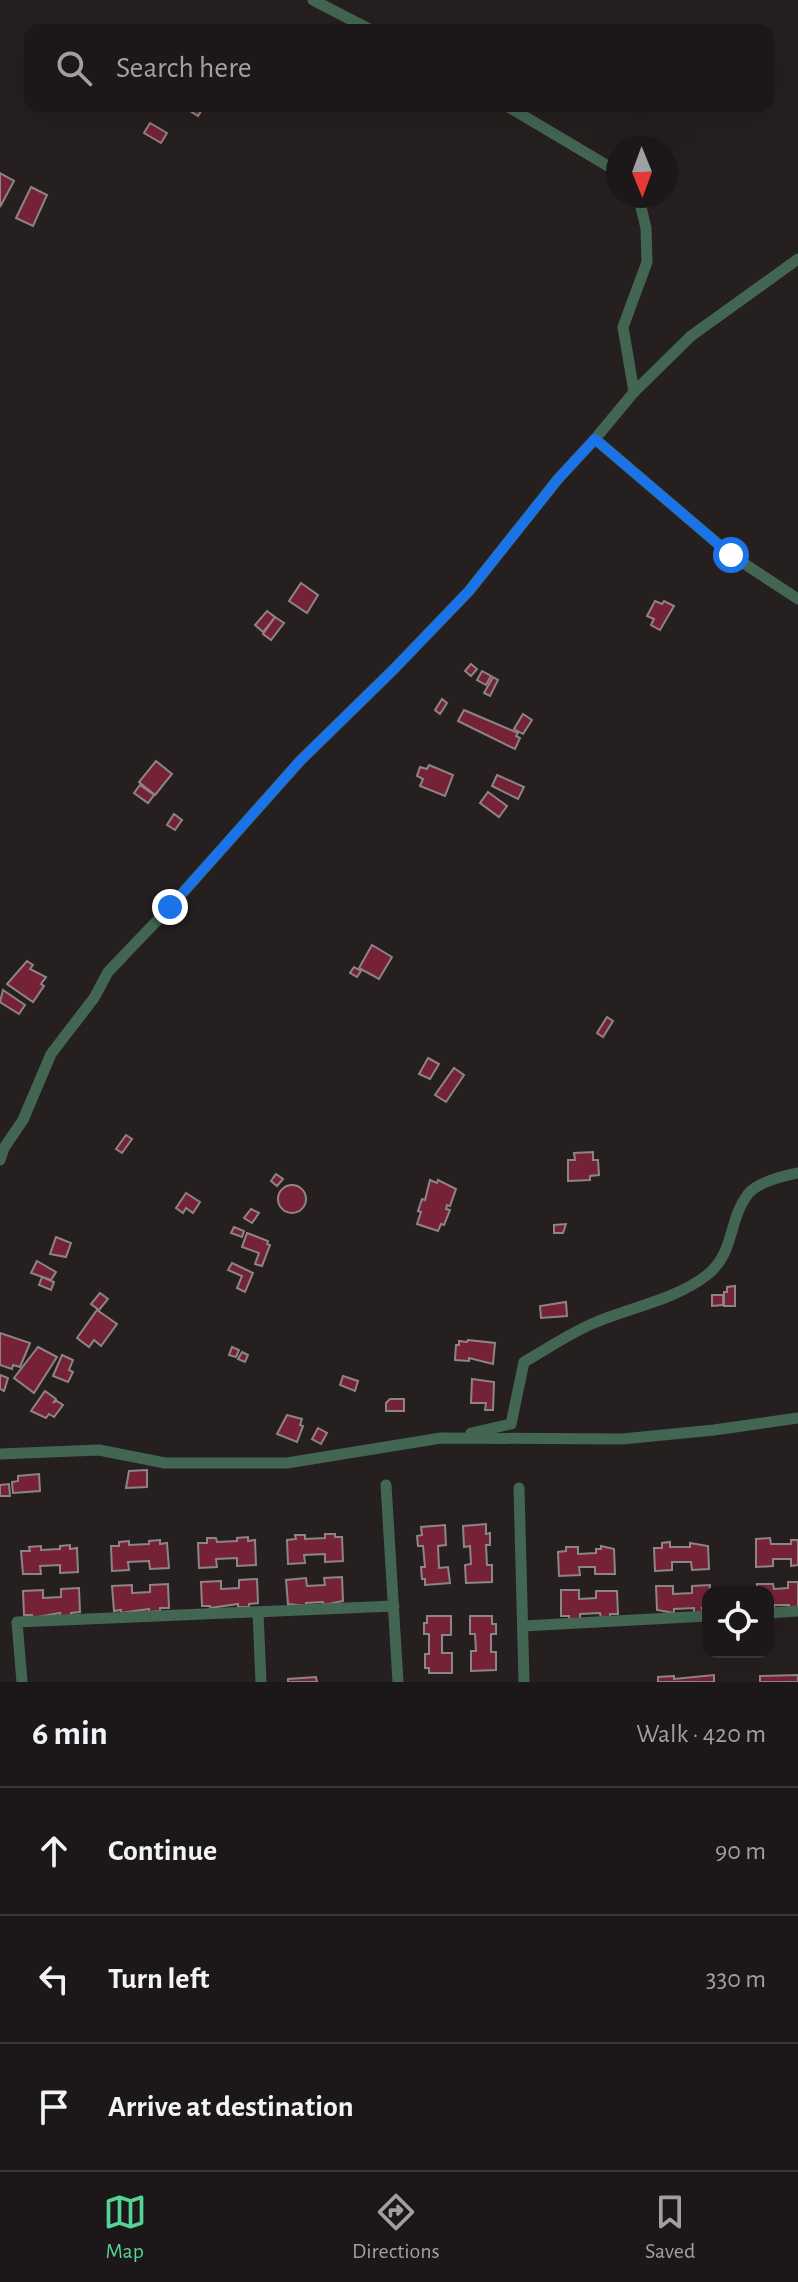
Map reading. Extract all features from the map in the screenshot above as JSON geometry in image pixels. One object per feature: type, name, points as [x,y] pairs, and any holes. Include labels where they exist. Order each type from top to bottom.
[{"type":"street","points":[[313,0],[359,24]]},
{"type":"street","points":[[517,112],[606,165]]},
{"type":"street","points":[[634,392],[623,327],[647,262],[646,228],[641,208]]},
{"type":"street","points":[[0,1160],[4,1148],[23,1120],[51,1054],[94,998],[108,972],[300,761],[469,591],[558,479],[634,392],[691,336],[798,259]]},
{"type":"street","points":[[595,439],[731,555],[798,599]]},
{"type":"street","points":[[0,1454],[99,1450],[165,1463],[287,1463],[511,1424],[524,1362],[592,1323],[670,1295],[705,1277],[721,1262],[737,1216],[749,1193],[778,1177],[798,1173]]},
{"type":"street","points":[[441,1438],[622,1439],[798,1418]]},
{"type":"street","points":[[386,1485],[398,1682]]},
{"type":"street","points":[[519,1488],[524,1682]]},
{"type":"street","points":[[22,1682],[17,1622],[394,1606]]},
{"type":"street","points":[[774,1613],[798,1611]]},
{"type":"street","points":[[258,1612],[261,1682]]},
{"type":"street","points":[[523,1626],[702,1616]]},
{"type":"building","points":[[150,123],[167,133],[161,143],[144,133]]},
{"type":"building","points":[[0,173],[14,181],[0,207]]},
{"type":"building","points":[[31,187],[47,195],[33,226],[16,218]]},
{"type":"building","points":[[301,583],[318,595],[307,613],[289,601]]},
{"type":"building","points":[[655,601],[674,606],[660,630],[651,625],[654,619],[647,616]]},
{"type":"building","points":[[267,611],[275,617],[263,632],[255,625]]},
{"type":"building","points":[[275,617],[284,623],[271,640],[263,634]]},
{"type":"building","points":[[471,664],[477,669],[471,676],[465,671]]},
{"type":"building","points":[[482,671],[491,676],[486,685],[477,680]]},
{"type":"building","points":[[493,677],[498,680],[490,696],[484,693]]},
{"type":"building","points":[[442,699],[447,703],[440,714],[435,710]]},
{"type":"building","points":[[464,710],[518,733],[516,736],[520,738],[515,749],[458,721]]},
{"type":"building","points":[[523,714],[532,720],[523,734],[514,729]]},
{"type":"building","points":[[156,761],[172,774],[155,795],[139,782]]},
{"type":"building","points":[[429,765],[453,775],[445,796],[420,786],[423,779],[417,776],[420,767],[427,769]]},
{"type":"building","points":[[497,775],[524,787],[518,799],[492,786]]},
{"type":"building","points":[[140,785],[154,795],[148,803],[134,793]]},
{"type":"building","points":[[488,792],[507,806],[499,817],[480,803]]},
{"type":"building","points":[[174,814],[182,820],[175,830],[167,825]]},
{"type":"building","points":[[372,945],[392,957],[379,979],[359,968]]},
{"type":"building","points":[[27,961],[33,965],[30,969],[46,977],[33,1002],[7,984]]},
{"type":"building","points":[[354,967],[361,971],[357,977],[350,973]]},
{"type":"building","points":[[3,990],[25,1005],[19,1014],[0,1002]]},
{"type":"building","points":[[607,1017],[613,1021],[603,1037],[597,1033]]},
{"type":"building","points":[[428,1058],[439,1064],[430,1079],[419,1074]]},
{"type":"building","points":[[454,1068],[464,1075],[446,1102],[435,1095]]},
{"type":"building","points":[[126,1135],[132,1139],[122,1153],[116,1149]]},
{"type":"building","points":[[593,1152],[593,1160],[598,1160],[599,1175],[590,1176],[590,1180],[568,1181],[568,1160],[575,1160],[574,1153]]},
{"type":"building","points":[[276,1174],[283,1179],[277,1186],[271,1181]]},
{"type":"building","points":[[430,1180],[437,1183],[438,1180],[456,1189],[450,1206],[447,1205],[446,1209],[450,1210],[444,1225],[441,1224],[438,1231],[417,1224],[421,1212],[418,1211],[422,1199],[425,1200]]},
{"type":"building","points":[[292,1185],[302,1189],[306,1199],[302,1209],[292,1213],[282,1209],[278,1199],[282,1189]]},
{"type":"building","points":[[186,1193],[200,1202],[193,1213],[186,1208],[183,1213],[176,1208]]},
{"type":"building","points":[[251,1209],[259,1213],[252,1223],[244,1218]]},
{"type":"building","points":[[566,1224],[563,1233],[554,1233],[554,1225]]},
{"type":"building","points":[[234,1227],[244,1231],[242,1237],[231,1233]]},
{"type":"building","points":[[247,1233],[268,1241],[270,1245],[262,1266],[255,1264],[259,1253],[242,1247]]},
{"type":"building","points":[[56,1237],[71,1243],[66,1257],[50,1254]]},
{"type":"building","points":[[37,1261],[56,1272],[51,1280],[31,1273]]},
{"type":"building","points":[[232,1263],[253,1273],[245,1292],[237,1288],[242,1276],[228,1270]]},
{"type":"building","points":[[42,1277],[54,1282],[51,1290],[39,1285]]},
{"type":"building","points":[[735,1286],[735,1306],[724,1306],[724,1292],[727,1292],[727,1287]]},
{"type":"building","points":[[100,1293],[108,1299],[99,1310],[91,1304]]},
{"type":"building","points":[[712,1295],[723,1295],[723,1305],[712,1306]]},
{"type":"building","points":[[566,1302],[567,1316],[541,1318],[540,1306]]},
{"type":"building","points":[[97,1310],[117,1324],[101,1346],[94,1340],[89,1347],[77,1338]]},
{"type":"building","points":[[0,1333],[30,1343],[20,1367],[13,1365],[12,1369],[0,1365]]},
{"type":"building","points":[[459,1341],[495,1343],[493,1364],[469,1358],[469,1361],[455,1360],[456,1345]]},
{"type":"building","points":[[38,1347],[57,1357],[34,1393],[14,1378]]},
{"type":"building","points":[[232,1347],[239,1350],[236,1357],[229,1355]]},
{"type":"building","points":[[242,1352],[248,1355],[245,1362],[238,1359]]},
{"type":"building","points":[[62,1355],[73,1360],[69,1370],[73,1372],[68,1382],[53,1376]]},
{"type":"building","points":[[0,1375],[8,1378],[4,1391],[0,1389]]},
{"type":"building","points":[[343,1376],[358,1381],[355,1391],[340,1385]]},
{"type":"building","points":[[472,1379],[494,1382],[493,1410],[485,1410],[486,1403],[471,1403]]},
{"type":"building","points":[[45,1391],[56,1399],[54,1402],[63,1405],[54,1417],[49,1414],[46,1418],[31,1411]]},
{"type":"building","points":[[390,1399],[404,1399],[404,1411],[386,1411],[386,1403]]},
{"type":"building","points":[[287,1415],[302,1419],[300,1425],[303,1426],[297,1442],[277,1434]]},
{"type":"building","points":[[318,1428],[327,1433],[321,1444],[312,1439]]},
{"type":"building","points":[[147,1470],[147,1487],[126,1488],[129,1471]]},
{"type":"building","points":[[39,1474],[40,1491],[13,1493],[12,1482],[18,1481],[18,1476]]},
{"type":"building","points":[[9,1484],[10,1496],[0,1496],[0,1485]]},
{"type":"building","points":[[486,1524],[486,1534],[490,1533],[490,1545],[486,1545],[487,1565],[492,1565],[492,1582],[466,1583],[465,1565],[471,1564],[470,1546],[464,1547],[463,1526]]},
{"type":"building","points":[[445,1525],[446,1545],[438,1546],[439,1568],[448,1567],[450,1583],[425,1585],[421,1567],[425,1567],[423,1546],[418,1546],[417,1536],[422,1535],[421,1527]]},
{"type":"building","points":[[325,1534],[342,1537],[343,1561],[325,1562],[325,1554],[304,1555],[305,1563],[288,1564],[287,1540],[296,1539],[295,1535],[305,1535],[305,1539],[325,1538]]},
{"type":"building","points":[[248,1537],[248,1541],[255,1540],[256,1565],[237,1566],[237,1558],[216,1559],[217,1567],[199,1568],[198,1543],[207,1543],[207,1538],[216,1538],[217,1542]]},
{"type":"building","points":[[770,1538],[771,1544],[791,1544],[791,1540],[798,1540],[798,1565],[791,1566],[791,1559],[773,1559],[773,1566],[756,1567],[756,1539]]},
{"type":"building","points":[[160,1540],[160,1544],[167,1543],[169,1568],[150,1569],[149,1561],[128,1562],[129,1570],[112,1571],[111,1546],[119,1546],[119,1542],[129,1541],[129,1545]]},
{"type":"building","points":[[670,1542],[670,1547],[690,1547],[690,1543],[708,1546],[709,1569],[692,1570],[691,1562],[672,1562],[672,1570],[655,1571],[654,1548],[662,1548],[662,1543]]},
{"type":"building","points":[[70,1545],[70,1549],[77,1548],[78,1572],[60,1573],[60,1565],[40,1566],[41,1574],[23,1574],[21,1551],[30,1551],[29,1547],[41,1546],[41,1550]]},
{"type":"building","points":[[601,1546],[614,1549],[615,1574],[595,1574],[595,1567],[579,1567],[580,1575],[559,1576],[558,1552],[566,1551],[566,1547],[578,1547],[578,1554],[596,1553]]},
{"type":"building","points":[[342,1577],[343,1601],[324,1605],[323,1602],[306,1603],[306,1606],[288,1604],[286,1580],[306,1578],[307,1586],[325,1585],[324,1578]]},
{"type":"building","points":[[257,1579],[258,1603],[249,1604],[249,1607],[238,1607],[238,1604],[210,1608],[202,1606],[201,1582],[221,1581],[221,1589],[239,1588],[239,1580]]},
{"type":"building","points":[[788,1582],[798,1582],[798,1610],[789,1610],[789,1605],[774,1605],[774,1589],[788,1588]]},
{"type":"building","points":[[168,1584],[169,1608],[149,1612],[149,1609],[114,1611],[112,1586],[132,1585],[132,1593],[150,1592],[150,1585]]},
{"type":"building","points":[[710,1585],[702,1586],[702,1613],[694,1613],[694,1608],[674,1609],[674,1613],[657,1610],[656,1586],[673,1586],[673,1594],[692,1593],[692,1586]]},
{"type":"building","points":[[79,1588],[80,1612],[60,1617],[60,1613],[32,1618],[32,1615],[24,1615],[23,1591],[43,1590],[43,1598],[61,1597],[61,1589]]},
{"type":"building","points":[[561,1590],[579,1590],[579,1599],[596,1598],[596,1591],[617,1591],[618,1614],[601,1619],[600,1613],[580,1614],[580,1619],[561,1616]]},
{"type":"building","points":[[427,1616],[451,1616],[451,1635],[442,1635],[442,1653],[452,1653],[452,1673],[429,1673],[429,1668],[425,1668],[425,1654],[429,1654],[429,1634],[424,1634]]},
{"type":"building","points":[[470,1616],[492,1616],[492,1624],[496,1624],[496,1634],[491,1634],[491,1652],[496,1652],[496,1670],[471,1671],[471,1651],[476,1651],[475,1634],[470,1634]]},
{"type":"building","points":[[714,1675],[714,1682],[658,1682],[658,1677],[674,1676],[674,1679]]},
{"type":"building","points":[[798,1675],[798,1682],[760,1682],[760,1676]]},
{"type":"building","points":[[316,1677],[317,1682],[288,1682],[288,1679]]},
{"type":"route","points":[[170,907],[300,761],[469,591],[558,479],[595,439],[731,555]]}]
